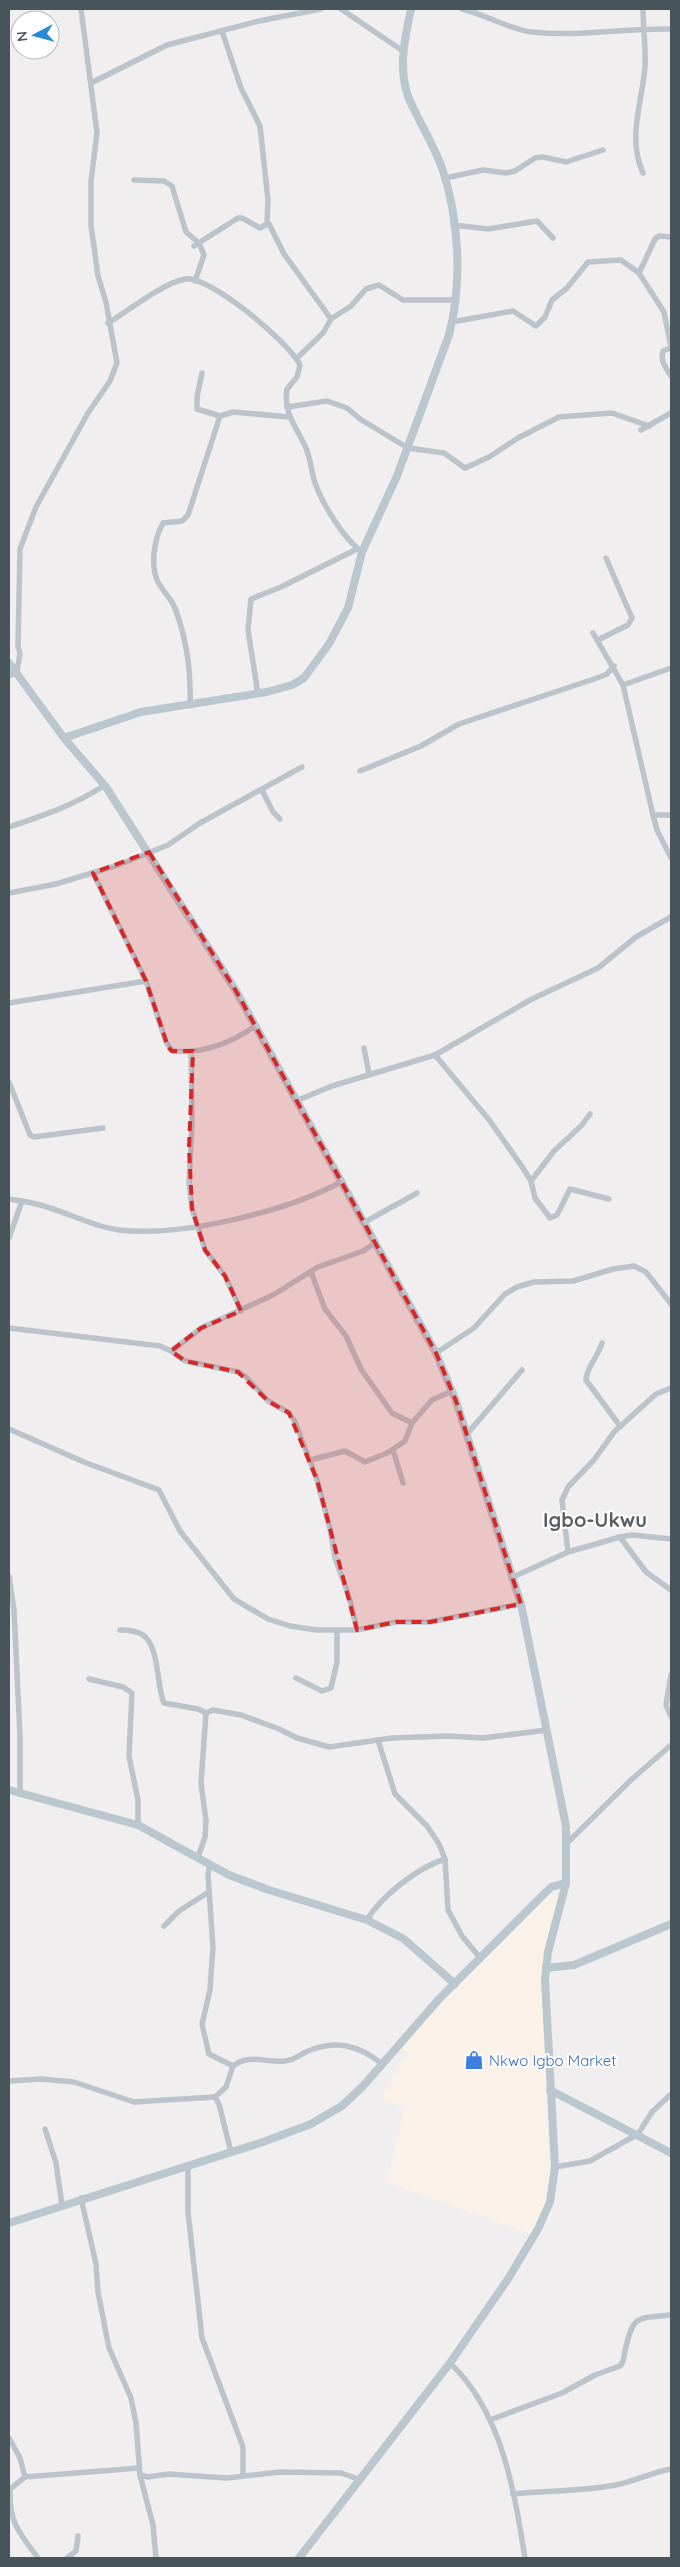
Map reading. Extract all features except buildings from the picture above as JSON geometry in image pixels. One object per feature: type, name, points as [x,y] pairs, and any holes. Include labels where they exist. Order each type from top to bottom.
[{"type":"main road","points":[[64,738],[141,712],[190,706],[258,694],[292,685],[304,678],[312,669],[329,644],[348,608],[360,550],[408,448],[452,322],[456,300],[458,268],[445,178],[440,163],[408,96],[403,51],[411,9]]},
{"type":"main road","points":[[9,663],[64,738],[104,785],[149,852],[236,992],[365,1222],[436,1354],[467,1434],[521,1604],[548,1730],[567,1843],[564,1894],[546,1968],[546,2011],[555,2167],[550,2202],[538,2229],[508,2279],[450,2364],[298,2558]]},
{"type":"main road","points":[[9,1790],[138,1825],[250,1884],[367,1920],[404,1939],[455,1984]]},
{"type":"main road","points":[[9,2223],[81,2198],[232,2152],[311,2124],[342,2106],[455,1984],[547,1891],[555,1884],[566,1882]]},
{"type":"main road","points":[[547,1891],[564,1894]]},
{"type":"main road","points":[[546,1968],[574,1965],[671,1924]]},
{"type":"main road","points":[[550,2090],[638,2134],[671,2153]]},
{"type":"street","points":[[9,676],[17,672],[20,653],[18,646],[20,549],[36,507],[115,370],[117,356],[108,323],[106,302],[97,267],[90,207],[97,133],[81,9]]},
{"type":"street","points":[[91,83],[167,45],[321,9]]},
{"type":"street","points":[[341,9],[403,51]]},
{"type":"street","points":[[462,9],[529,32],[588,33],[643,28],[671,29]]},
{"type":"street","points":[[643,9],[644,69],[636,126],[636,151],[643,173]]},
{"type":"street","points":[[196,244],[238,218],[242,218],[260,228],[264,228],[267,224],[268,200],[260,126],[241,88],[222,31]]},
{"type":"street","points":[[445,178],[483,170],[506,173],[515,171],[535,158],[543,157],[566,162],[603,150]]},
{"type":"street","points":[[134,180],[164,181],[172,186],[186,232],[204,255],[195,281]]},
{"type":"street","points":[[453,226],[488,229],[537,221],[541,222],[553,238]]},
{"type":"street","points":[[267,224],[270,224],[284,254],[331,319]]},
{"type":"street","points":[[639,273],[655,239],[659,236],[671,237]]},
{"type":"street","points":[[452,322],[513,311],[536,326],[545,317],[552,300],[568,288],[588,262],[620,260],[639,273],[664,312],[671,347],[663,351],[662,355],[663,362],[671,376]]},
{"type":"street","points":[[108,323],[177,282],[190,279],[227,297],[254,316],[272,331],[297,358],[300,370],[297,377],[286,389],[289,417],[305,445],[321,497],[350,542],[360,550],[251,599],[248,630],[258,694]]},
{"type":"street","points":[[297,358],[322,333],[331,319],[351,306],[366,289],[378,285],[403,300],[456,300]]},
{"type":"street","points":[[202,373],[197,397],[197,409],[220,416],[232,412],[289,417]]},
{"type":"street","points":[[287,407],[327,401],[347,408],[360,419],[408,448],[444,453],[465,468],[489,457],[518,438],[559,417],[580,414],[612,414],[649,426]]},
{"type":"street","points":[[641,430],[671,413]]},
{"type":"street","points":[[190,706],[191,679],[180,622],[171,600],[156,575],[154,548],[162,523],[182,521],[188,515],[220,416]]},
{"type":"street","points":[[598,640],[628,625],[632,618],[606,558]]},
{"type":"street","points":[[593,632],[624,685],[657,830],[671,858]]},
{"type":"street","points":[[360,771],[421,746],[447,729],[516,703],[597,678],[607,674],[614,666]]},
{"type":"street","points":[[624,685],[671,668]]},
{"type":"street","points":[[9,893],[56,884],[168,845],[200,823],[302,767]]},
{"type":"street","points":[[9,827],[59,810],[87,797],[104,785]]},
{"type":"street","points":[[262,790],[273,812],[280,819]]},
{"type":"street","points":[[653,815],[671,815]]},
{"type":"street","points":[[93,872],[146,980],[168,1047],[172,1051],[191,1051],[224,1044],[254,1027]]},
{"type":"street","points":[[296,1101],[332,1086],[435,1054],[530,1000],[598,968],[636,937],[671,917]]},
{"type":"street","points":[[9,1003],[94,991],[146,980]]},
{"type":"street","points":[[364,1048],[369,1074]]},
{"type":"street","points":[[191,1051],[192,1124],[189,1183],[196,1226],[205,1250],[225,1276],[241,1311]]},
{"type":"street","points":[[435,1054],[490,1121],[531,1181],[535,1198],[550,1218],[556,1215],[570,1189],[609,1199]]},
{"type":"street","points":[[9,1082],[30,1135],[34,1137],[103,1128]]},
{"type":"street","points":[[531,1181],[554,1151],[582,1125],[590,1114]]},
{"type":"street","points":[[9,1199],[49,1207],[120,1230],[196,1226],[265,1213],[308,1199],[341,1182]]},
{"type":"street","points":[[365,1222],[417,1193]]},
{"type":"street","points":[[9,1238],[22,1201]]},
{"type":"street","points":[[171,1351],[201,1328],[241,1311],[323,1265],[363,1251],[375,1243]]},
{"type":"street","points":[[436,1354],[474,1328],[506,1294],[517,1287],[534,1282],[573,1281],[613,1269],[634,1266],[646,1272],[671,1304]]},
{"type":"street","points":[[310,1272],[325,1309],[346,1336],[361,1369],[392,1413],[412,1423]]},
{"type":"street","points":[[9,1328],[160,1346],[185,1361],[238,1372],[246,1377],[259,1394],[289,1413],[310,1460],[356,1630]]},
{"type":"street","points":[[602,1343],[596,1360],[588,1370],[586,1380],[620,1426]]},
{"type":"street","points":[[467,1434],[522,1370]]},
{"type":"street","points":[[568,1552],[562,1500],[568,1487],[584,1472],[620,1426],[656,1394],[671,1388]]},
{"type":"street","points":[[310,1460],[345,1451],[363,1462],[368,1462],[405,1441],[412,1423],[432,1400],[452,1392]]},
{"type":"street","points":[[9,1429],[84,1462],[159,1490],[180,1531],[234,1600],[247,1609],[290,1626],[336,1631],[356,1630],[396,1622],[430,1622],[521,1604]]},
{"type":"street","points":[[392,1450],[403,1484]]},
{"type":"street","points":[[513,1577],[568,1552],[620,1537],[632,1535],[671,1539]]},
{"type":"street","points":[[620,1537],[646,1572],[671,1590]]},
{"type":"street","points":[[9,1576],[14,1610],[20,1728],[20,1794]]},
{"type":"street","points":[[120,1630],[142,1634],[148,1640],[154,1654],[164,1703],[198,1709],[206,1713],[213,1710],[241,1715],[297,1738],[329,1747],[378,1740],[439,1736],[483,1738],[548,1730]]},
{"type":"street","points":[[296,1678],[322,1691],[331,1688],[337,1662],[336,1631]]},
{"type":"street","points":[[671,1675],[666,1705],[671,1717]]},
{"type":"street","points":[[89,1679],[123,1687],[132,1693],[129,1756],[138,1800],[138,1825]]},
{"type":"street","points":[[198,1857],[205,1837],[206,1821],[201,1783],[206,1713]]},
{"type":"street","points":[[378,1740],[395,1794],[427,1826],[439,1844],[445,1859],[448,1910],[462,1936],[481,1959]]},
{"type":"street","points":[[567,1843],[631,1780],[671,1745]]},
{"type":"street","points":[[367,1920],[381,1900],[420,1870],[445,1859]]},
{"type":"street","points":[[210,1864],[209,1892],[213,1947],[210,1990],[202,2019],[203,2032],[209,2054],[233,2066]]},
{"type":"street","points":[[164,1926],[179,1910],[209,1892]]},
{"type":"street","points":[[9,2081],[41,2079],[74,2082],[134,2102],[215,2097],[226,2087],[233,2066],[246,2059],[271,2062],[293,2060],[305,2053],[334,2045],[360,2049],[382,2064]]},
{"type":"street","points":[[555,2167],[590,2161],[638,2134],[652,2112],[671,2094]]},
{"type":"street","points":[[215,2097],[219,2104],[232,2152]]},
{"type":"street","points":[[46,2129],[56,2163],[62,2205]]},
{"type":"street","points":[[188,2166],[188,2212],[202,2338],[243,2447],[243,2475]]},
{"type":"street","points":[[81,2198],[96,2264],[98,2292],[107,2340],[131,2398],[136,2423],[140,2475],[153,2525],[156,2558]]},
{"type":"street","points":[[490,2420],[562,2393],[601,2372],[617,2368],[623,2363],[629,2333],[636,2321],[671,2315]]},
{"type":"street","points":[[450,2364],[474,2390],[490,2420],[513,2494],[525,2558]]},
{"type":"street","points":[[9,2438],[20,2458],[25,2477]]},
{"type":"street","points":[[38,2558],[21,2537],[14,2524],[9,2509],[10,2489],[25,2477],[139,2468]]},
{"type":"street","points":[[513,2494],[605,2487],[622,2484],[655,2471],[671,2469]]},
{"type":"street","points":[[140,2475],[148,2477],[168,2474],[227,2478],[280,2472],[341,2473],[358,2479]]},
{"type":"street","points":[[67,2558],[76,2551],[78,2536]]},
{"type":"highlighted area","points":[[149,852],[236,991],[436,1353],[456,1401],[521,1604],[430,1622],[396,1622],[357,1630],[317,1480],[289,1413],[268,1401],[238,1372],[185,1361],[171,1351],[201,1328],[241,1311],[225,1276],[205,1250],[192,1209],[189,1148],[193,1051],[172,1051],[168,1047],[146,981],[93,873]]},
{"type":"shaded area","name":"Nkwo Igbo Market","points":[[551,1893],[560,1896],[542,1987],[550,2182],[544,2207],[531,2234],[386,2182],[405,2108],[382,2099],[398,2067],[409,2054],[400,2046],[444,1996],[547,1894]]},
{"type":"place","name":"Nkwo Igbo Market","points":[[474,2060]]},
{"type":"district","name":"Igbo-Ukwu","points":[[595,1519]]}]
